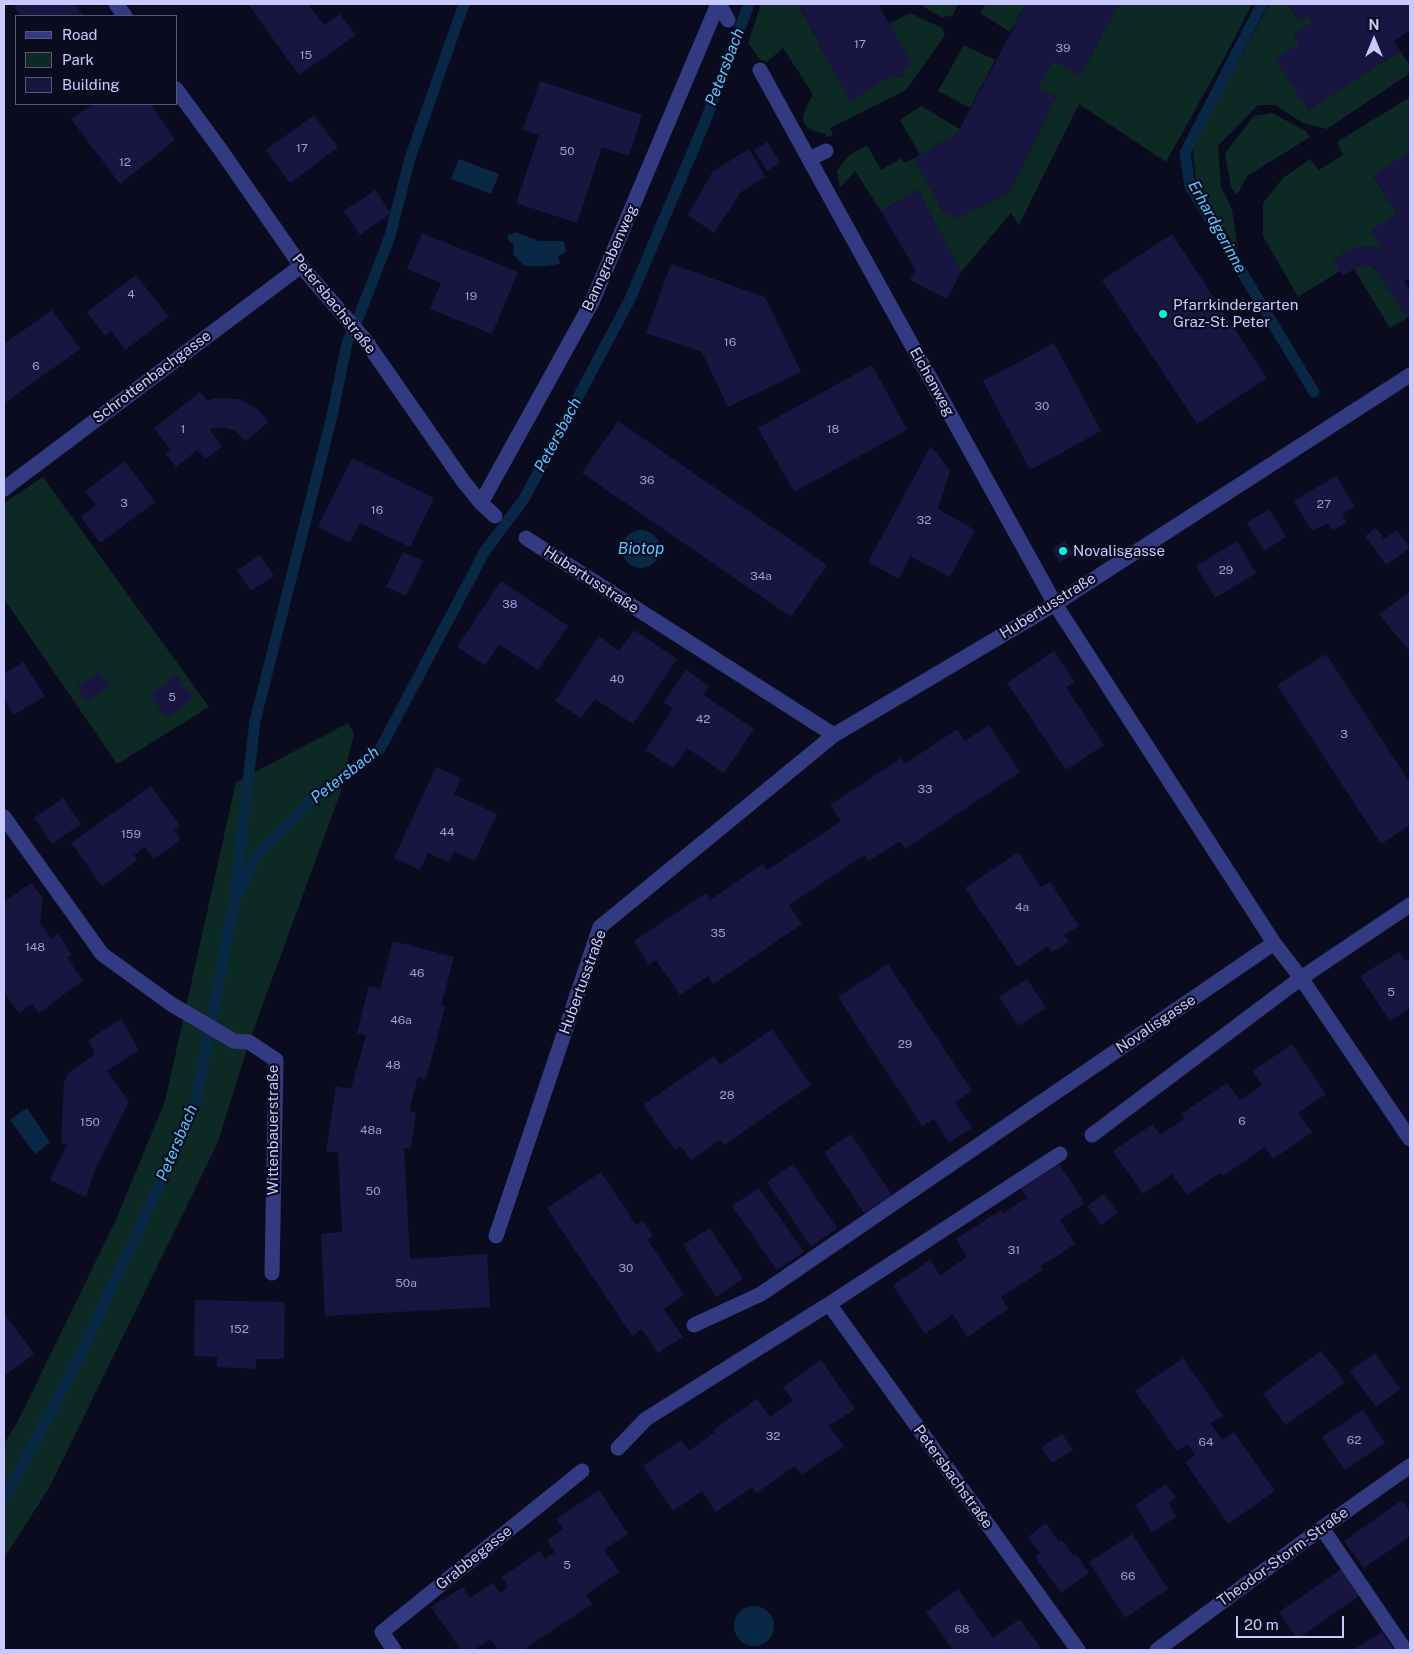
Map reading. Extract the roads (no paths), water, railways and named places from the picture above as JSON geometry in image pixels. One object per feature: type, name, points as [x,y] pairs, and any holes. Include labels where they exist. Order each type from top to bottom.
[{"type":"street","points":[[116,4],[124,15]]},
{"type":"street","points":[[719,4],[728,20]]},
{"type":"street","name":"Banngrabenweg","points":[[480,503],[592,302],[719,4]]},
{"type":"street","name":"Eichenweg","points":[[760,70],[1055,604]]},
{"type":"street","name":"Petersbachstraße","points":[[178,92],[226,156],[301,266],[365,340],[463,482],[480,503],[495,516]]},
{"type":"street","points":[[809,159],[826,151]]},
{"type":"street","name":"Schrottenbachgasse","points":[[4,489],[301,266]]},
{"type":"street","name":"Hubertusstraße","points":[[496,1236],[600,927],[834,734],[1055,604],[1410,375]]},
{"type":"street","name":"Hubertusstraße","points":[[526,538],[834,734]]},
{"type":"street","points":[[1055,604],[1274,943],[1302,978],[1410,1139]]},
{"type":"street","name":"Wittenbauerstraße","points":[[4,818],[102,954],[171,1004],[234,1041],[249,1042],[276,1060],[272,1273]]},
{"type":"street","points":[[1092,1135],[1302,978],[1410,904]]},
{"type":"street","name":"Novalisgasse","points":[[694,1325],[761,1294],[1274,943]]},
{"type":"street","points":[[618,1448],[646,1419],[1060,1154]]},
{"type":"street","name":"Petersbachstraße","points":[[828,1304],[1078,1650]]},
{"type":"street","name":"Theodor-Storm-Straße","points":[[1157,1650],[1322,1528],[1410,1466]]},
{"type":"street","name":"Grabbegasse","points":[[394,1650],[382,1632],[582,1470]]},
{"type":"street","points":[[1322,1528],[1405,1650]]},
{"type":"water","points":[[459,159],[499,174],[491,194],[451,179]]},
{"type":"water","points":[[515,232],[539,241],[564,241],[566,252],[558,256],[560,264],[524,266],[513,254],[514,245],[507,236]]},
{"type":"water","name":"Biotop","points":[[641,530],[648,531],[654,536],[659,542],[659,556],[654,562],[648,567],[641,568],[634,567],[628,562],[623,556],[622,549],[623,542],[628,536],[634,531]]},
{"type":"water","points":[[27,1108],[50,1142],[35,1154],[10,1120]]},
{"type":"water","points":[[754,1606],[768,1612],[774,1626],[768,1640],[754,1646],[740,1640],[734,1626],[740,1612]]},
{"type":"waterway","points":[[235,893],[255,721],[332,416],[347,343],[390,236],[410,158],[464,4]]},
{"type":"waterway","name":"Petersbach","points":[[4,1500],[77,1362],[177,1147],[197,1096],[234,902],[255,858],[310,801],[380,749],[485,551],[524,499],[630,299],[705,122],[749,4]]},
{"type":"waterway","name":"Erhardgerinne","points":[[1262,4],[1185,153],[1190,186],[1314,392]]},
{"type":"place","name":"Pfarrkindergarten Graz-St. Peter","points":[[1163,314]]},
{"type":"place","name":"Novalisgasse","points":[[1063,551]]}]
